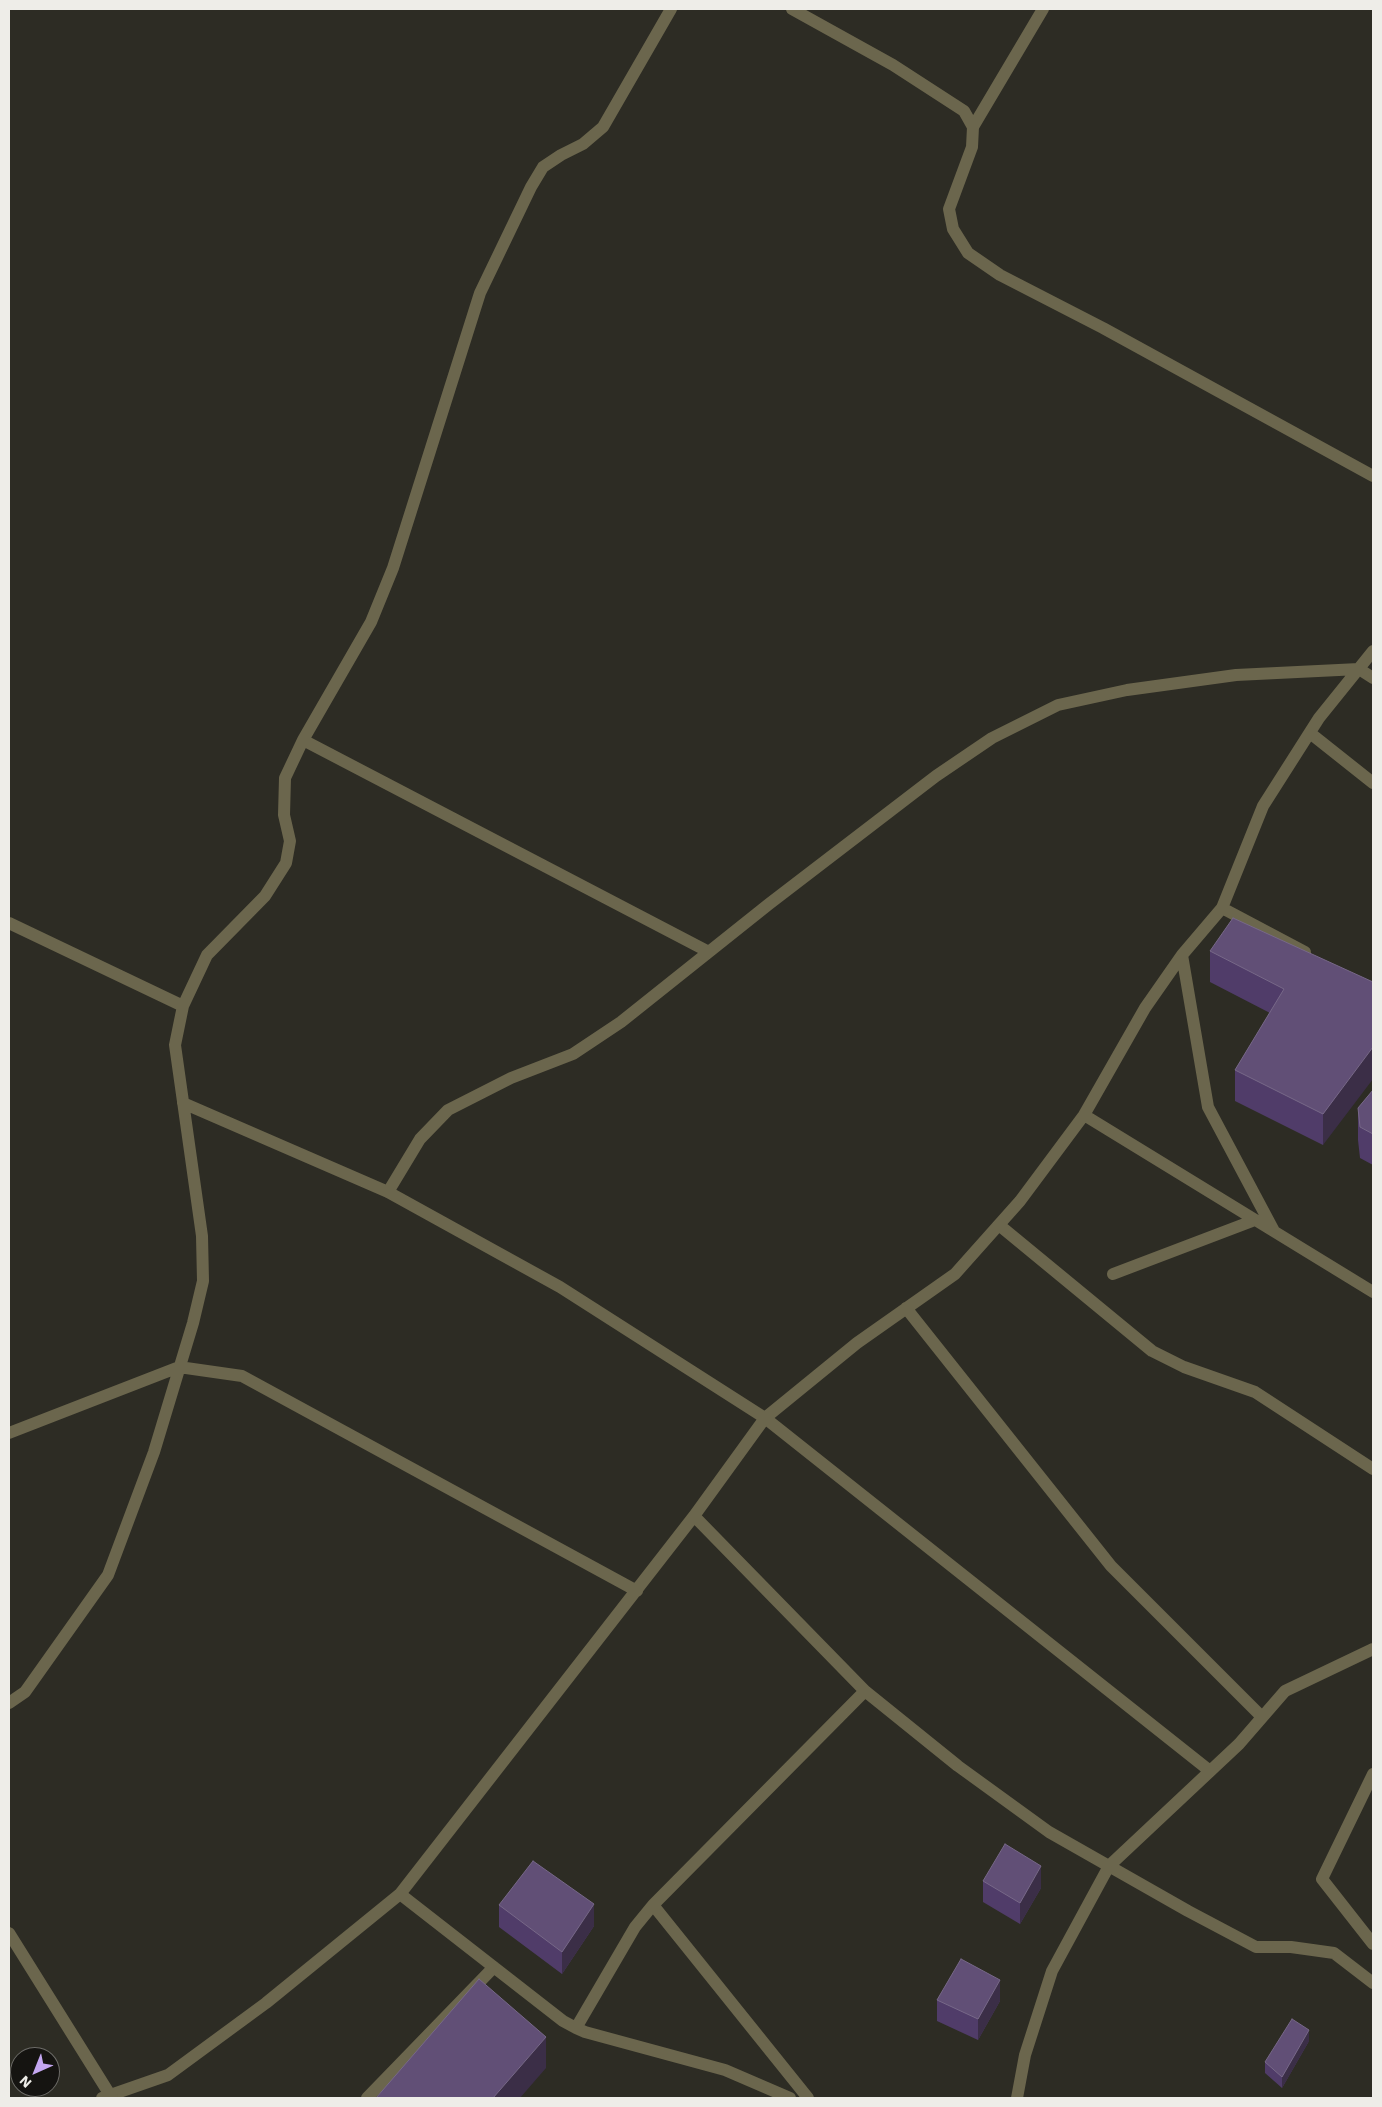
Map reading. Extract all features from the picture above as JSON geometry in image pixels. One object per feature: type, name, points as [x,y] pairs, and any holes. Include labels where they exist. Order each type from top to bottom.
[{"type":"street","points":[[9,1704],[25,1692],[108,1575],[154,1452],[193,1323],[203,1281],[202,1236],[175,1046],[183,1006],[207,955],[265,896],[286,863],[290,841],[284,815],[285,778],[304,740],[371,622],[393,568],[480,293],[531,187],[544,168],[560,155],[583,144],[603,128],[671,9]]},
{"type":"street","points":[[792,9],[893,64],[964,112],[973,128]]},
{"type":"street","points":[[1043,9],[973,128],[972,147],[949,209],[953,229],[968,253],[1000,275],[1103,328],[1373,476]]},
{"type":"street","points":[[9,1933],[107,2097],[168,2075],[266,2003],[400,1894],[637,1591],[765,1418],[857,1343],[955,1274],[1020,1201],[1084,1115],[1145,1008],[1182,955],[1222,908],[1264,806],[1319,718],[1373,651]]},
{"type":"street","points":[[388,1192],[420,1140],[448,1110],[511,1078],[573,1054],[621,1022],[936,776],[992,738],[1058,705],[1127,690],[1236,675],[1358,669],[1373,678]]},
{"type":"street","points":[[1310,733],[1373,783]]},
{"type":"street","points":[[304,740],[709,952]]},
{"type":"street","points":[[1222,908],[1314,957]]},
{"type":"street","points":[[9,923],[183,1006]]},
{"type":"street","points":[[1182,955],[1208,1107],[1274,1231]]},
{"type":"street","points":[[183,1103],[388,1192],[560,1287],[765,1418],[1210,1771]]},
{"type":"street","points":[[1084,1115],[1373,1292]]},
{"type":"street","points":[[1113,1274],[1254,1220]]},
{"type":"street","points":[[999,1225],[1152,1352],[1184,1367],[1255,1392],[1373,1469]]},
{"type":"street","points":[[906,1308],[1110,1566],[1262,1717]]},
{"type":"street","points":[[9,1433],[179,1367],[242,1376],[637,1591]]},
{"type":"street","points":[[694,1516],[865,1691],[958,1766],[1049,1832],[1256,1947],[1291,1947],[1334,1953],[1373,1983]]},
{"type":"street","points":[[1017,2098],[1025,2055],[1052,1971],[1109,1866],[1239,1744],[1285,1691],[1373,1650]]},
{"type":"street","points":[[576,2028],[635,1927],[653,1905],[865,1691]]},
{"type":"street","points":[[1373,1774],[1322,1879],[1373,1944]]},
{"type":"street","points":[[400,1894],[563,2021],[576,2028],[725,2070],[790,2098]]},
{"type":"street","points":[[653,1905],[808,2098]]},
{"type":"street","points":[[367,2098],[494,1967]]},
{"type":"building","points":[[1233,918],[1373,982],[1373,1047],[1323,1114],[1235,1070],[1284,989],[1210,951]]},
{"type":"building","points":[[1373,1090],[1373,1134],[1360,1127],[1358,1108]]},
{"type":"building","points":[[1005,1844],[1041,1866],[1020,1903],[983,1881]]},
{"type":"building","points":[[533,1861],[594,1904],[562,1952],[499,1905]]},
{"type":"building","points":[[961,1959],[1000,1980],[978,2019],[937,2000]]},
{"type":"building","points":[[479,1979],[546,2037],[493,2098],[376,2098]]},
{"type":"building","points":[[1292,2019],[1309,2030],[1282,2077],[1265,2062]]}]
